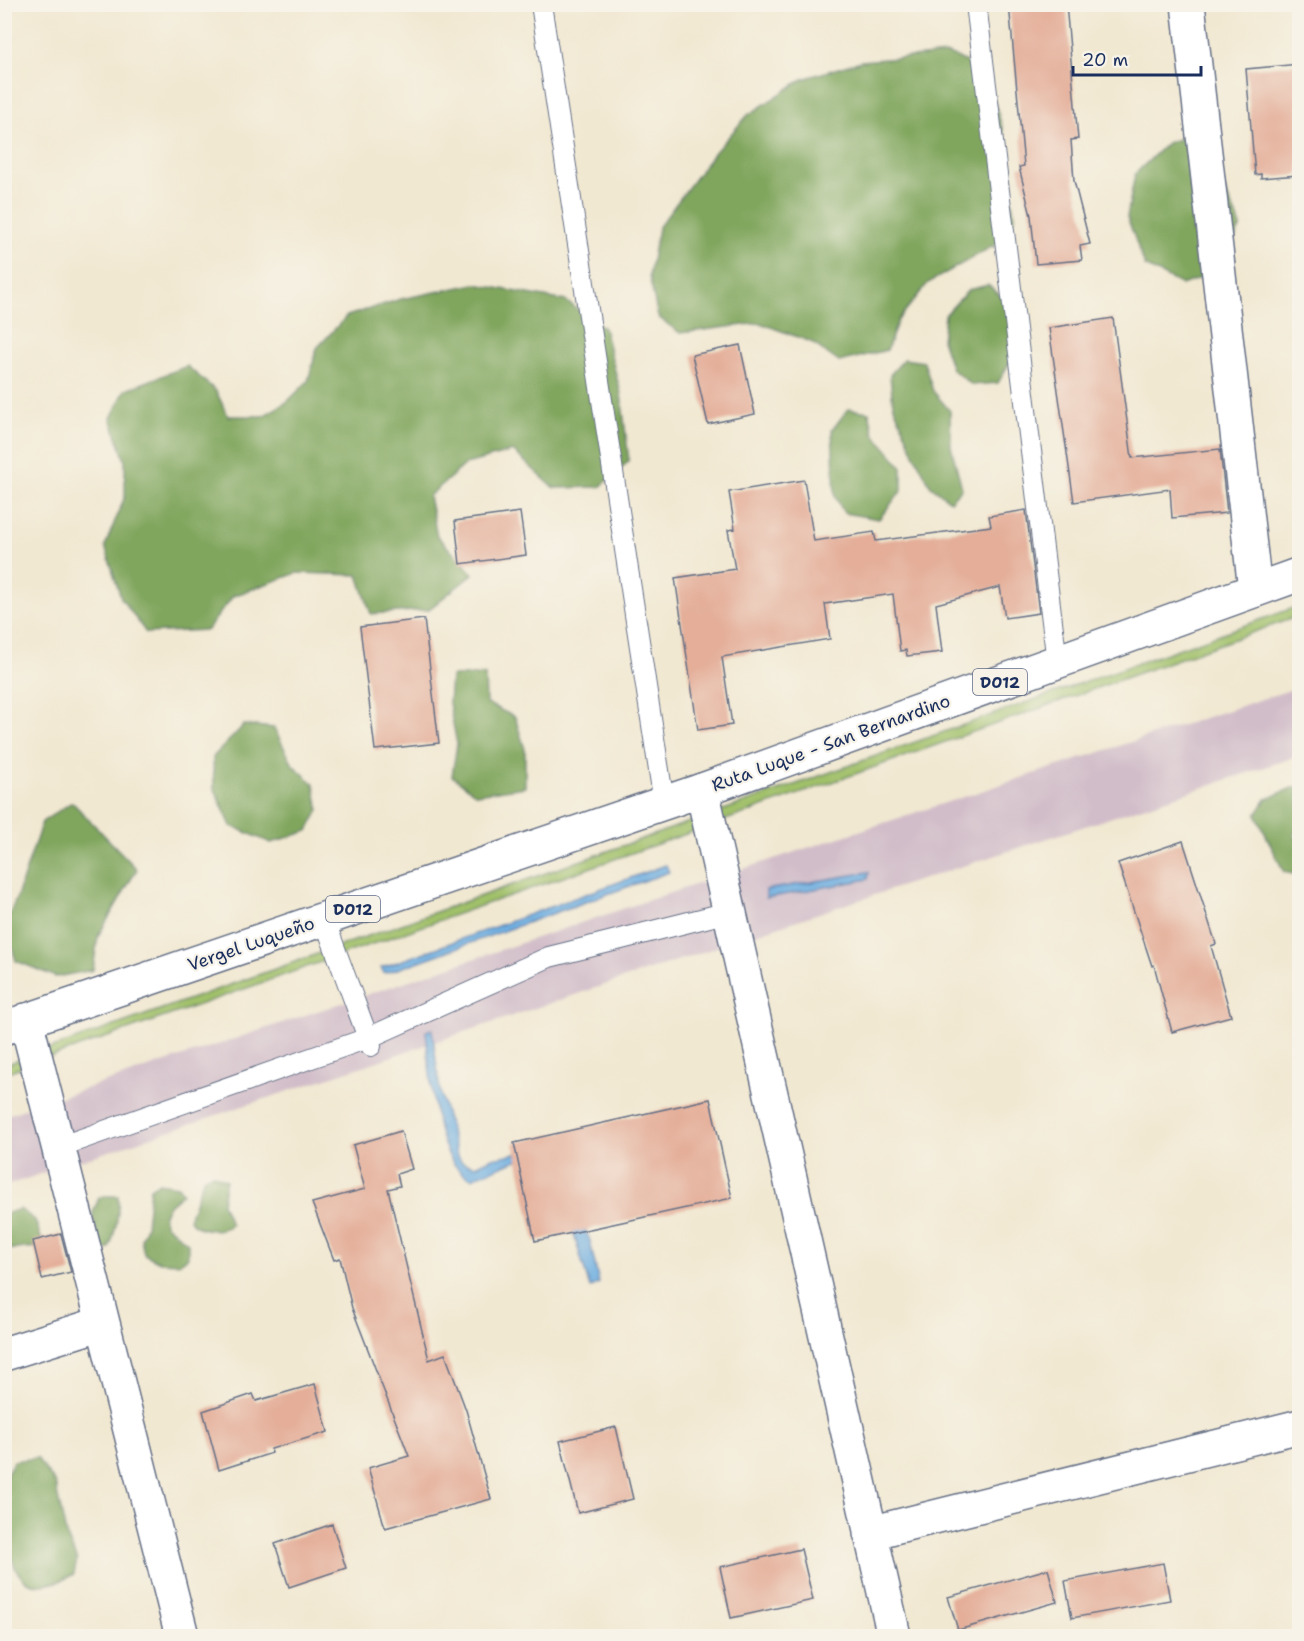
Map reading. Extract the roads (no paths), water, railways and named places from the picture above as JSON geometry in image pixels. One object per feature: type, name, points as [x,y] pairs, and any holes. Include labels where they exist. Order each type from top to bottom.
[{"type":"street","points":[[1188,4],[1255,590]]},
{"type":"street","name":"Ruta Luque - San Bernardino","points":[[702,790],[1299,574]]},
{"type":"street","name":"Vergel Luqueño","points":[[15,1024],[702,790]]},
{"type":"street","points":[[702,790],[894,1636]]},
{"type":"street","points":[[15,1024],[59,1147],[182,1636]]},
{"type":"street","points":[[4,1354],[103,1323]]},
{"type":"street","points":[[870,1533],[1299,1426]]},
{"type":"lane","points":[[541,4],[664,803]]},
{"type":"lane","points":[[976,4],[1057,662]]},
{"type":"lane","points":[[59,1147],[369,1042],[549,957],[729,912]]},
{"type":"lane","points":[[324,919],[369,1042]]},
{"type":"water","points":[[666,865],[669,872],[395,970],[384,973],[381,968]]},
{"type":"water","points":[[869,872],[868,879],[766,898],[766,890]]},
{"type":"water","points":[[432,1029],[440,1090],[457,1155],[462,1162],[476,1166],[492,1158],[529,1151],[576,1207],[590,1241],[599,1283],[590,1288],[571,1225],[535,1164],[517,1160],[472,1178],[459,1169],[448,1155],[441,1136],[432,1090],[426,1031]]}]
